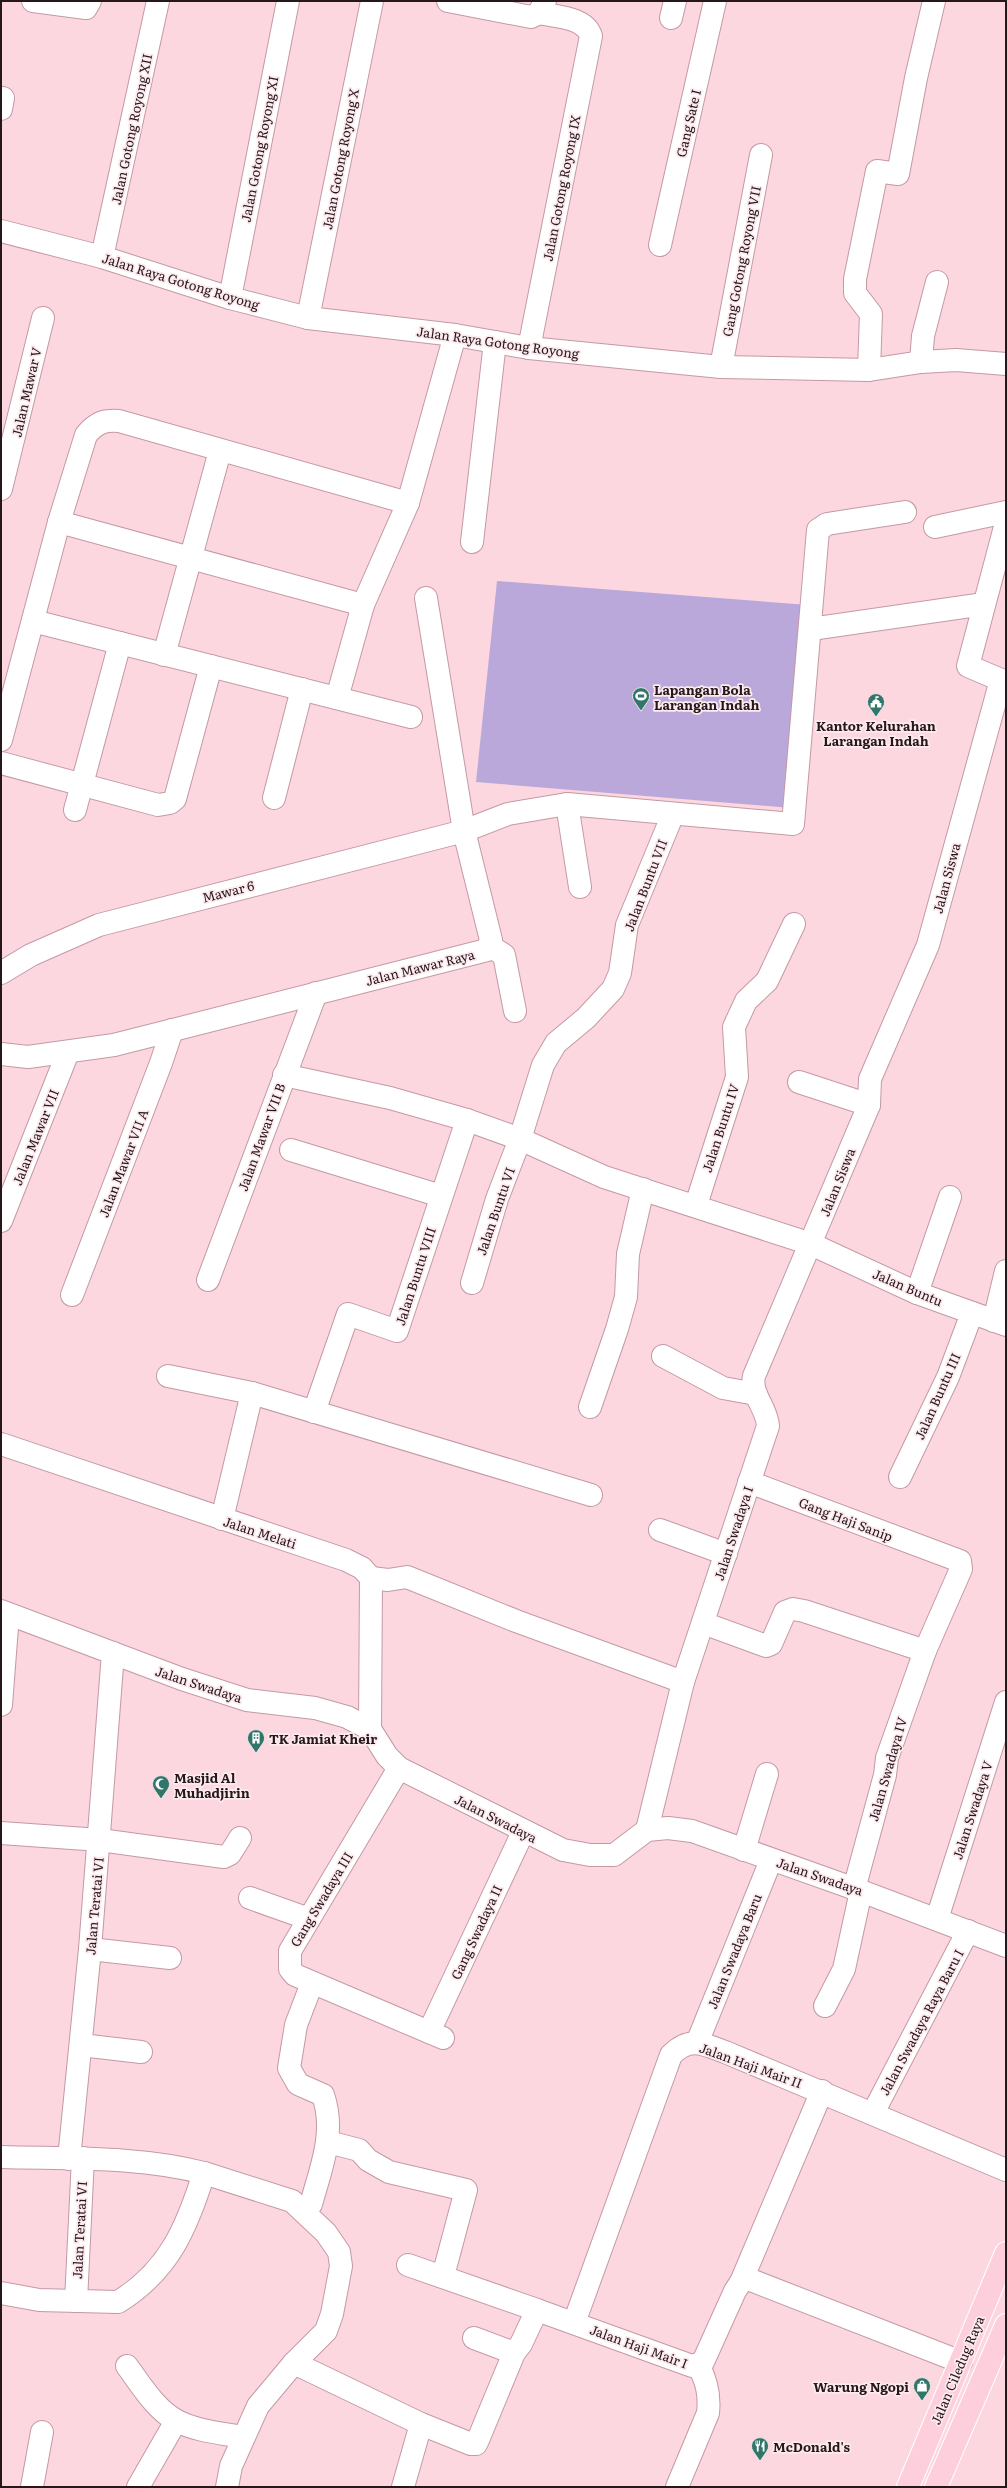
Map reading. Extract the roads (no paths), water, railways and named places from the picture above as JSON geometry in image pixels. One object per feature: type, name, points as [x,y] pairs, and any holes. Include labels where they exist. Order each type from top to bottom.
[{"type":"main road","name":"Jalan Ciledug Raya","points":[[908,2487],[1006,2253]]},
{"type":"main road","name":"Jalan Ciledug Raya","points":[[936,2487],[1006,2325]]},
{"type":"main road","points":[[961,2362],[985,2374]]},
{"type":"street","points":[[34,1],[88,5]]},
{"type":"street","name":"Jalan Gotong Royong XII","points":[[102,257],[158,1]]},
{"type":"street","name":"Jalan Gotong Royong XI","points":[[230,298],[288,1]]},
{"type":"street","name":"Jalan Gotong Royong X","points":[[308,318],[372,1]]},
{"type":"street","points":[[448,1],[470,4],[531,17],[542,7]]},
{"type":"street","name":"Gang Sate I","points":[[660,245],[715,1]]},
{"type":"street","points":[[869,370],[871,314],[855,293],[855,280],[877,171],[898,174],[924,41],[934,1]]},
{"type":"street","name":"Jalan Gotong Royong IX","points":[[529,348],[591,36],[588,28],[582,23],[542,7]]},
{"type":"street","name":"Gang Gotong Royong VII","points":[[721,367],[761,155]]},
{"type":"street","name":"Jalan Raya Gotong Royong","points":[[1,230],[102,257],[230,298],[308,318],[455,335],[529,348],[721,367],[869,370],[921,362],[956,360],[1006,364]]},
{"type":"street","points":[[921,362],[923,336],[937,282]]},
{"type":"street","name":"Jalan Mawar V","points":[[1,489],[8,437],[43,318]]},
{"type":"street","points":[[337,698],[363,605],[408,504],[455,335]]},
{"type":"street","points":[[472,542],[495,342]]},
{"type":"street","points":[[1,740],[59,522],[86,435],[94,425],[105,420],[119,421],[408,504]]},
{"type":"street","points":[[164,655],[220,451]]},
{"type":"street","points":[[905,512],[827,524],[819,527],[817,534],[811,629],[984,604]]},
{"type":"street","points":[[935,527],[1006,512]]},
{"type":"street","points":[[59,522],[363,605]]},
{"type":"street","name":"Jalan Siswa","points":[[811,1244],[868,1105],[870,1079],[928,945],[1000,705],[1002,680],[968,666],[1006,523]]},
{"type":"street","name":"Jalan Mawar Raya","points":[[1,1054],[28,1056],[114,1045],[487,950],[490,946],[491,940],[464,831],[426,598]]},
{"type":"street","points":[[33,622],[411,717]]},
{"type":"street","name":"Mawar 6","points":[[1,973],[31,955],[99,925],[464,831],[508,814],[567,804],[793,824],[811,629]]},
{"type":"street","points":[[75,810],[83,785],[120,643]]},
{"type":"street","points":[[1,763],[158,804],[170,804],[175,799],[211,666]]},
{"type":"street","points":[[274,798],[302,689]]},
{"type":"street","points":[[567,804],[580,887]]},
{"type":"street","name":"Jalan Buntu VII","points":[[520,1140],[542,1065],[556,1043],[586,1018],[613,989],[620,973],[627,924],[672,814]]},
{"type":"street","name":"Jalan Buntu IV","points":[[696,1205],[737,1077],[734,1027],[746,1001],[767,981],[794,924]]},
{"type":"street","points":[[490,946],[504,955],[515,1011]]},
{"type":"street","name":"Jalan Mawar VII B","points":[[208,1280],[316,993]]},
{"type":"street","name":"Jalan Mawar VII A","points":[[72,1295],[162,1063],[172,1030]]},
{"type":"street","name":"Jalan Mawar VII","points":[[1,1222],[68,1052]]},
{"type":"street","name":"Jalan Buntu","points":[[284,1075],[390,1098],[467,1120],[520,1140],[604,1176],[811,1244],[917,1293],[1000,1323]]},
{"type":"street","points":[[799,1082],[868,1105]]},
{"type":"street","name":"Jalan Buntu VIII","points":[[314,1412],[348,1314],[397,1331],[467,1120]]},
{"type":"street","name":"Jalan Buntu VI","points":[[472,1283],[498,1199],[520,1140]]},
{"type":"street","points":[[291,1150],[441,1196]]},
{"type":"street","points":[[590,1407],[617,1329],[626,1297],[628,1254],[643,1189]]},
{"type":"street","points":[[917,1293],[950,1197]]},
{"type":"street","name":"Jalan Swadaya I","points":[[647,1830],[683,1682],[768,1426],[767,1418],[753,1389],[754,1376],[811,1244]]},
{"type":"street","points":[[1000,1323],[1006,1270]]},
{"type":"street","name":"Jalan Buntu III","points":[[900,1477],[948,1377],[972,1313]]},
{"type":"street","points":[[663,1356],[723,1388],[756,1394]]},
{"type":"street","points":[[168,1376],[252,1393],[591,1495]]},
{"type":"street","points":[[222,1519],[252,1393]]},
{"type":"street","name":"Jalan Melati","points":[[1,1444],[346,1560],[362,1568],[371,1578]]},
{"type":"street","name":"Gang Haji Sanip","points":[[749,1482],[960,1561],[961,1569],[925,1650]]},
{"type":"street","points":[[660,1530],[726,1554]]},
{"type":"street","points":[[370,1730],[371,1578],[388,1580],[407,1577],[516,1621],[683,1682]]},
{"type":"street","points":[[703,1623],[766,1646],[770,1644],[785,1612],[793,1609],[925,1650]]},
{"type":"street","points":[[1,1704],[4,1612]]},
{"type":"street","name":"Jalan Swadaya","points":[[4,1612],[182,1679],[247,1700],[315,1708],[347,1716],[370,1730],[387,1756],[399,1768],[523,1832],[564,1850],[590,1855],[614,1855],[647,1830],[668,1828],[692,1831],[858,1890],[1006,1946]]},
{"type":"street","name":"Jalan Swadaya IV","points":[[825,2006],[844,1969],[858,1890],[887,1758],[925,1650]]},
{"type":"street","name":"Jalan Teratai VI","points":[[76,2301],[76,2158],[81,2045],[100,1840],[113,1653]]},
{"type":"street","name":"Jalan Swadaya V","points":[[937,1919],[1006,1702]]},
{"type":"street","name":"Gang Swadaya III","points":[[399,1768],[290,1951],[290,1969],[295,1975],[436,2035]]},
{"type":"street","points":[[744,1850],[767,1774]]},
{"type":"street","points":[[1,1832],[100,1840],[224,1857],[230,1854],[240,1838]]},
{"type":"street","name":"Gang Swadaya II","points":[[436,2035],[523,1832]]},
{"type":"street","name":"Jalan Swadaya Baru","points":[[697,2043],[772,1860]]},
{"type":"street","points":[[250,1898],[309,1919]]},
{"type":"street","name":"Jalan Swadaya Raya Baru I","points":[[873,2113],[968,1931]]},
{"type":"street","points":[[90,1949],[170,1958]]},
{"type":"street","points":[[304,2212],[311,2204],[328,2142],[329,2111],[323,2095],[298,2084],[289,2068],[296,2025],[312,1982]]},
{"type":"street","name":"Jalan Haji Mair II","points":[[574,2323],[671,2055],[686,2044],[704,2044],[873,2113],[1006,2170]]},
{"type":"street","points":[[81,2045],[141,2052]]},
{"type":"street","name":"Jalan Haji Mair I","points":[[408,2265],[443,2276],[692,2366],[698,2365],[703,2362],[741,2282],[822,2092]]},
{"type":"street","points":[[328,2142],[359,2150],[368,2160],[389,2172],[466,2190],[443,2276]]},
{"type":"street","points":[[1,2157],[76,2158],[176,2166],[204,2173],[292,2201],[326,2233],[339,2252],[342,2266],[332,2314],[326,2331],[294,2363],[258,2406],[231,2466],[227,2487]]},
{"type":"street","points":[[1,2293],[39,2300],[118,2302],[160,2267],[173,2251],[196,2199],[204,2173]]},
{"type":"street","points":[[741,2282],[748,2279],[754,2280],[961,2362]]},
{"type":"street","points":[[294,2363],[421,2424],[471,2444],[476,2444],[514,2353],[521,2344],[537,2310]]},
{"type":"street","points":[[474,2338],[514,2353]]},
{"type":"street","points":[[677,2487],[708,2413],[710,2401],[707,2380],[698,2365]]},
{"type":"street","points":[[127,2366],[148,2394],[176,2421],[204,2430],[243,2437]]},
{"type":"street","points":[[138,2487],[176,2421]]},
{"type":"street","points":[[404,2487],[421,2424]]},
{"type":"street","points":[[32,2487],[42,2432]]},
{"type":"place","name":"Lapangan Bola Larangan Indah","points":[[641,711]]},
{"type":"place","name":"Kantor Kelurahan Larangan Indah","points":[[876,717]]},
{"type":"place","name":"TK Jamiat Kheir","points":[[256,1753]]},
{"type":"place","name":"Masjid Al Muhadjirin","points":[[161,1799]]},
{"type":"place","name":"Warung Ngopi","points":[[922,2401]]},
{"type":"place","name":"McDonald's","points":[[760,2461]]}]
